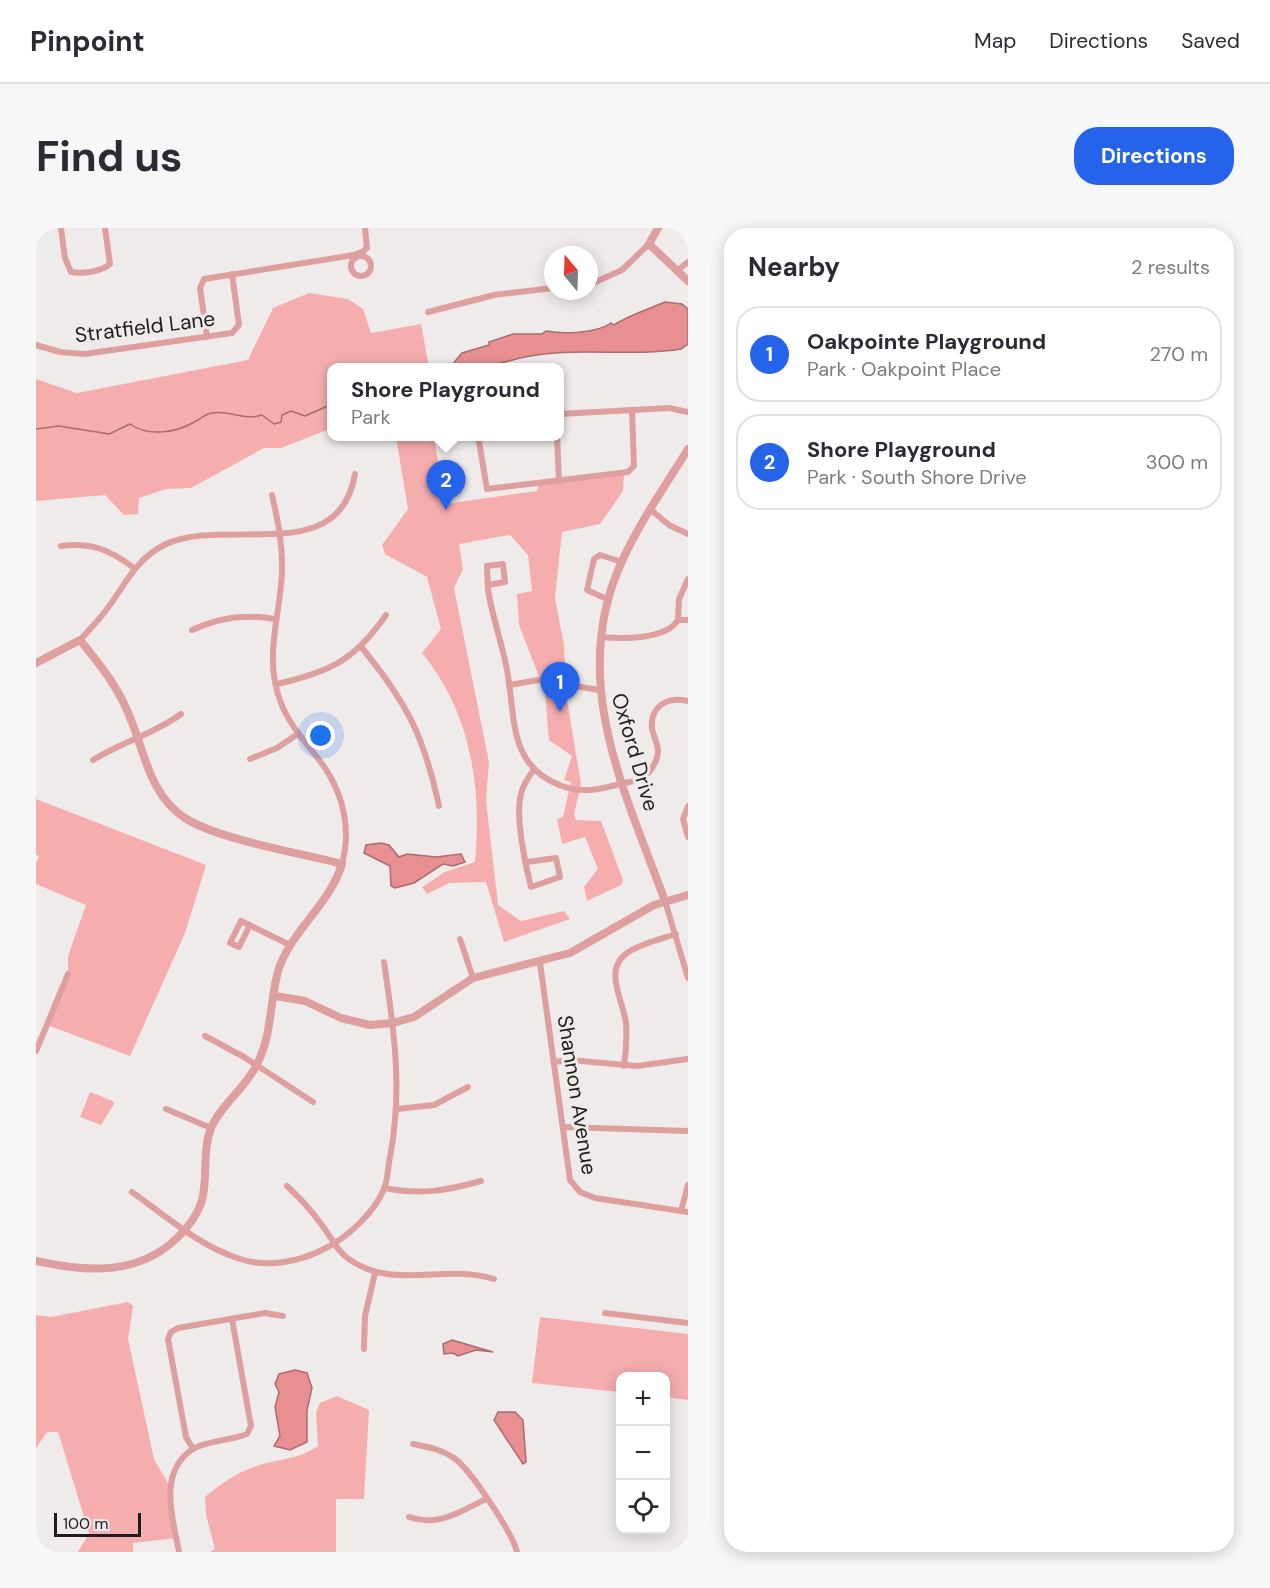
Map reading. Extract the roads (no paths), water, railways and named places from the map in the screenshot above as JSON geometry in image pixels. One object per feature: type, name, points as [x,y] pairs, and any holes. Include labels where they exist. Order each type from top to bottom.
[{"type":"street","points":[[61,228],[67,267],[70,272],[76,273],[99,270],[110,264],[105,228]]},
{"type":"street","points":[[365,228],[367,257]]},
{"type":"street","points":[[598,281],[619,272],[649,244],[658,228]]},
{"type":"street","points":[[649,244],[688,281]]},
{"type":"street","points":[[207,337],[200,282],[205,278],[354,255],[364,251],[367,246]]},
{"type":"street","points":[[678,270],[688,262]]},
{"type":"street","name":"Stratfield Lane","points":[[36,345],[60,352],[84,354],[232,333],[238,327],[232,274]]},
{"type":"street","points":[[428,312],[502,294],[544,289]]},
{"type":"street","points":[[564,414],[669,408],[688,412]]},
{"type":"street","points":[[479,441],[487,489],[559,482],[633,470],[632,410]]},
{"type":"street","points":[[558,441],[559,482]]},
{"type":"street","name":"Oxford Drive","points":[[665,901],[621,783],[607,734],[599,690],[601,638],[609,600],[622,562],[688,448]]},
{"type":"street","points":[[36,663],[80,640],[106,610],[134,568],[162,546],[181,538],[316,529],[327,523],[347,503],[355,474]]},
{"type":"street","points":[[36,1260],[93,1269],[117,1269],[140,1263],[165,1250],[186,1231],[201,1203],[211,1128],[256,1067],[264,1048],[279,970],[290,945],[338,879],[347,828],[340,798],[325,767],[298,734],[281,702],[271,654],[282,572],[281,533],[273,495]]},
{"type":"street","points":[[651,510],[662,521],[688,534]]},
{"type":"street","points":[[62,546],[92,545],[113,552],[134,568]]},
{"type":"street","points":[[609,600],[587,590],[594,559],[600,555],[622,562]]},
{"type":"street","points":[[488,585],[505,582],[502,564],[487,566],[488,585],[494,626],[509,685],[517,741],[534,769],[553,782],[580,790],[593,791],[644,777],[653,765],[658,749],[652,721],[658,706],[670,700],[688,701]]},
{"type":"street","points":[[678,620],[677,603],[688,579]]},
{"type":"street","points":[[192,630],[214,620],[232,616],[250,615],[275,619]]},
{"type":"street","points":[[277,684],[322,670],[362,648],[386,615]]},
{"type":"street","points":[[601,638],[625,639],[645,636],[670,628],[678,620],[688,620]]},
{"type":"street","points":[[80,640],[101,667],[126,708],[153,780],[167,802],[185,818],[210,830],[342,864]]},
{"type":"street","points":[[362,648],[387,678],[416,727],[429,760],[439,806]]},
{"type":"street","points":[[509,685],[539,680],[599,690]]},
{"type":"street","points":[[93,760],[115,746],[165,726],[181,714]]},
{"type":"street","points":[[250,759],[277,748],[298,734]]},
{"type":"street","points":[[526,862],[554,856],[558,860],[561,875],[557,879],[531,887],[526,862],[520,801],[524,784],[534,769]]},
{"type":"street","points":[[688,806],[683,819],[688,837]]},
{"type":"street","points":[[275,996],[305,1001],[341,1018],[370,1025],[393,1023],[414,1017],[473,978],[540,963],[587,945],[665,901],[688,895]]},
{"type":"street","points":[[665,901],[688,978]]},
{"type":"street","points":[[250,925],[290,945]]},
{"type":"street","points":[[624,1066],[626,1024],[615,982],[616,967],[621,958],[630,951],[676,934]]},
{"type":"street","points":[[460,939],[473,978]]},
{"type":"street","points":[[132,1192],[211,1248],[241,1260],[265,1264],[290,1262],[334,1244],[366,1215],[384,1188],[397,1108],[398,1066],[384,962]]},
{"type":"street","name":"Shannon Avenue","points":[[540,963],[568,1173],[580,1192],[595,1198],[685,1212]]},
{"type":"street","points":[[36,1051],[68,974]]},
{"type":"street","points":[[205,1036],[313,1102]]},
{"type":"street","points":[[554,1062],[569,1060],[642,1066],[688,1059]]},
{"type":"street","points":[[397,1108],[434,1105],[468,1087]]},
{"type":"street","points":[[166,1109],[211,1128]]},
{"type":"street","points":[[563,1127],[688,1131]]},
{"type":"street","points":[[384,1188],[412,1194],[430,1193],[481,1181]]},
{"type":"street","points":[[685,1212],[688,1185]]},
{"type":"street","points":[[287,1186],[307,1205],[345,1256],[375,1273],[412,1277],[458,1273],[494,1279]]},
{"type":"street","points":[[364,1350],[365,1316],[375,1273]]},
{"type":"street","points":[[193,1449],[186,1437],[168,1339],[171,1332],[178,1328],[265,1313],[283,1316]]},
{"type":"street","points":[[605,1313],[688,1323]]},
{"type":"street","points":[[179,1552],[170,1506],[170,1485],[177,1467],[193,1449],[247,1434],[251,1426],[232,1319]]},
{"type":"street","points":[[413,1444],[435,1448],[456,1460],[508,1532],[517,1552]]},
{"type":"street","points":[[409,1517],[430,1522],[440,1520],[486,1499]]},
{"type":"waterway","points":[[36,429],[59,426],[109,434],[130,424],[145,431],[163,432],[188,425],[207,414],[219,412],[250,417],[262,415],[274,424],[281,422],[282,415],[291,411],[305,416],[327,406]]},
{"type":"place","name":"Shore Playground","points":[[446,510]]},
{"type":"place","name":"Oakpointe Playground","points":[[560,712]]}]
